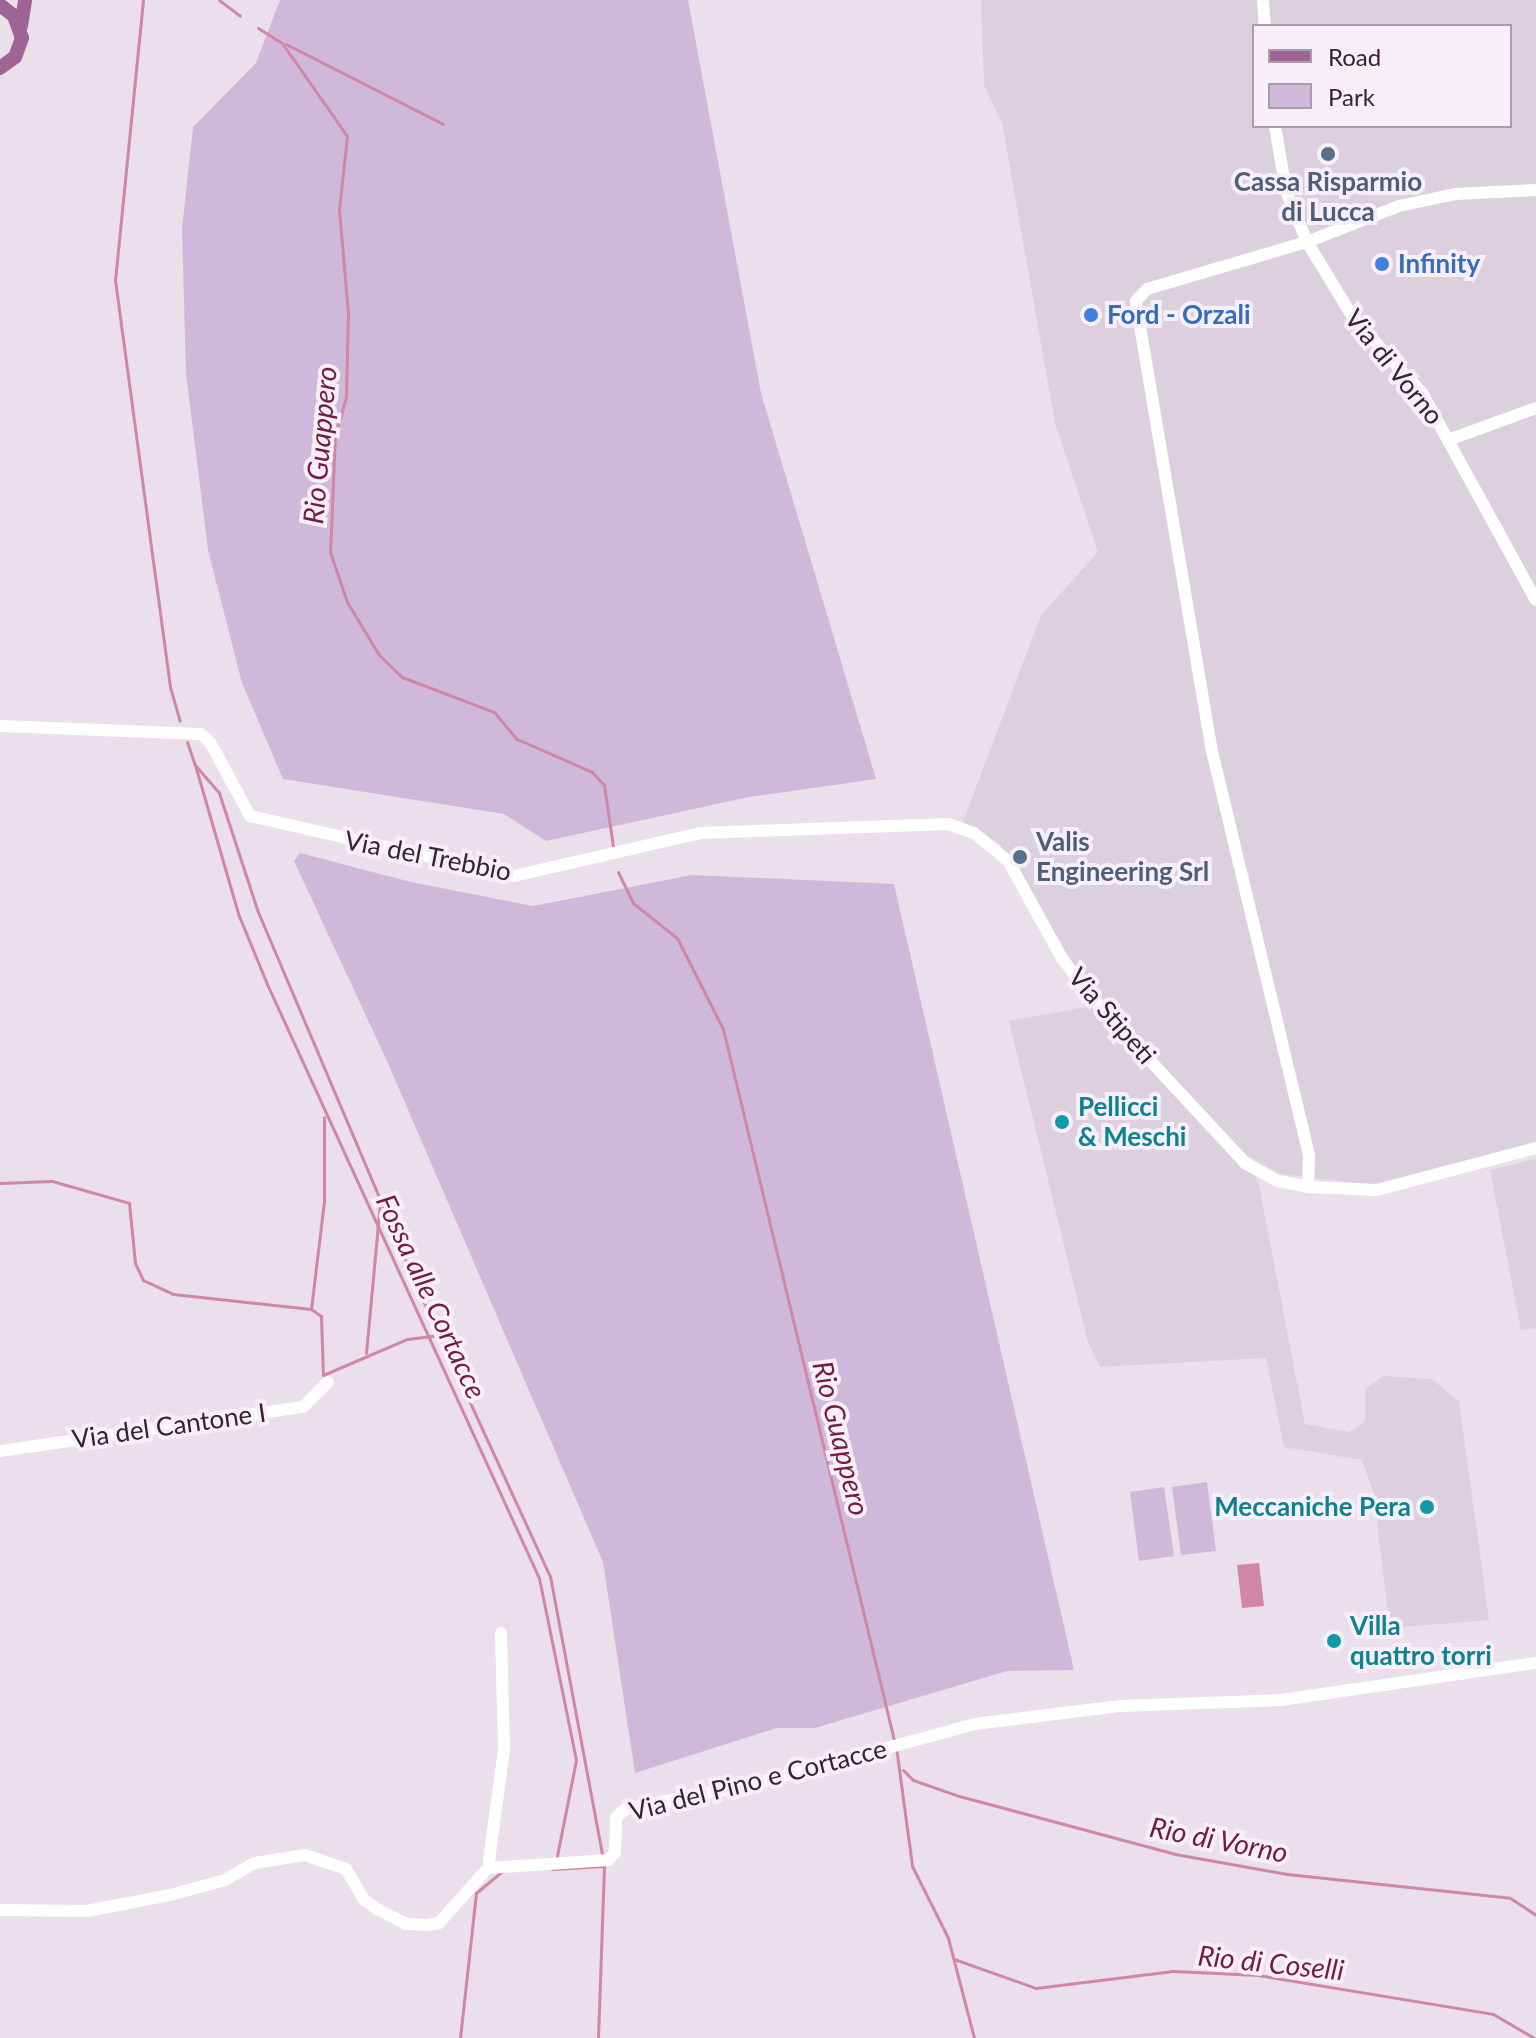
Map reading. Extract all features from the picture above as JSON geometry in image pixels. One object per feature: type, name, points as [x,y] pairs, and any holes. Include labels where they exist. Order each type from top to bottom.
[{"type":"main road","points":[[2,70],[18,51],[25,0]]},
{"type":"main road","points":[[0,5],[14,16],[21,31]]},
{"type":"street","points":[[1263,0],[1265,24]]},
{"type":"street","name":"Via di Vorno","points":[[1275,128],[1286,191],[1307,242],[1354,319],[1422,393],[1451,439],[1536,600]]},
{"type":"street","points":[[1308,1187],[1309,1155],[1211,746],[1135,306],[1147,289],[1307,242],[1427,199],[1536,190]]},
{"type":"street","points":[[1451,439],[1536,408]]},
{"type":"street","name":"Via del Trebbio","points":[[0,726],[201,734],[210,742],[250,816],[353,842],[514,876],[700,833],[948,824]]},
{"type":"street","name":"Via Stipeti","points":[[948,824],[974,833],[1009,862],[1061,957],[1091,997],[1245,1163],[1278,1181],[1308,1187],[1377,1190],[1536,1148]]},
{"type":"street","name":"Via del Cantone I","points":[[0,1451],[303,1407],[328,1382]]},
{"type":"street","points":[[0,1910],[87,1911],[170,1895],[225,1880],[255,1863],[305,1855],[346,1869],[363,1899],[379,1910],[407,1924],[439,1923],[488,1868],[504,1749],[501,1633]]},
{"type":"street","name":"Via del Pino e Cortacce","points":[[488,1868],[604,1861],[615,1852],[616,1817],[626,1809],[758,1783],[1000,1718],[1120,1706],[1228,1704],[1344,1693],[1536,1663]]},
{"type":"shaded area","points":[[981,0],[1536,0],[1536,1142],[1373,1185],[1280,1174],[1245,1154],[1212,1122],[1078,971],[1000,844],[963,822],[1041,615],[1098,552],[1055,423],[1002,123],[984,85]]},
{"type":"shaded area","points":[[1092,1006],[1258,1180],[1305,1424],[1349,1432],[1365,1422],[1365,1389],[1383,1376],[1431,1379],[1459,1401],[1489,1620],[1390,1628],[1373,1491],[1362,1460],[1284,1447],[1266,1358],[1100,1367],[1088,1343],[1009,1021]]},
{"type":"shaded area","points":[[1536,1159],[1536,1328],[1521,1330],[1490,1170]]},
{"type":"shaded area","points":[[1259,1563],[1264,1606],[1242,1608],[1237,1565]]},
{"type":"green space","points":[[280,0],[688,0],[761,393],[876,779],[749,797],[546,841],[504,814],[283,779],[242,683],[208,550],[186,374],[182,229],[193,127],[256,63]]},
{"type":"green space","points":[[300,853],[411,882],[533,906],[692,875],[894,884],[1074,1670],[1007,1671],[815,1728],[777,1728],[635,1773],[603,1562],[387,1061],[294,861]]},
{"type":"green space","points":[[1207,1482],[1216,1551],[1181,1555],[1172,1487]]},
{"type":"green space","points":[[1164,1487],[1174,1556],[1139,1561],[1130,1492]]},
{"type":"waterway","points":[[143,0],[115,280],[170,687],[180,721]]},
{"type":"waterway","name":"Rio Guappero","points":[[219,0],[240,16]]},
{"type":"waterway","name":"Rio Guappero","points":[[258,28],[282,43],[347,136],[339,210],[348,313],[346,397],[335,435],[330,552],[347,602],[379,655],[402,677],[494,712],[517,739],[592,772],[604,785],[613,847]]},
{"type":"waterway","points":[[286,44],[443,124]]},
{"type":"waterway","points":[[187,742],[195,765],[219,793],[258,912],[421,1296],[550,1576],[603,1858]]},
{"type":"waterway","name":"Fossa alle Cortacce","points":[[195,765],[239,916],[267,984],[539,1578],[576,1760],[557,1856]]},
{"type":"waterway","name":"Rio Guappero","points":[[618,872],[633,903],[677,938],[723,1029],[894,1740]]},
{"type":"waterway","points":[[314,1284],[324,1201],[324,1117]]},
{"type":"waterway","points":[[0,1183],[52,1181],[129,1203],[135,1263],[143,1280],[173,1294],[311,1309],[321,1316],[323,1375],[407,1339],[440,1335]]},
{"type":"waterway","points":[[366,1353],[380,1201]]},
{"type":"waterway","points":[[311,1309],[314,1285]]},
{"type":"waterway","name":"Rio Guappero","points":[[896,1747],[912,1866],[948,1938],[974,2038]]},
{"type":"waterway","name":"Rio di Vorno","points":[[903,1770],[913,1780],[959,1796],[1175,1854],[1287,1874],[1510,1898],[1536,1915]]},
{"type":"waterway","points":[[552,1869],[604,1866]]},
{"type":"waterway","points":[[598,2038],[604,1866]]},
{"type":"waterway","points":[[460,2038],[476,1893],[501,1872]]},
{"type":"waterway","name":"Rio di Coselli","points":[[954,1959],[1036,1988],[1173,1971],[1258,1975],[1493,2014],[1534,2038]]},
{"type":"place","name":"Cassa Risparmio di Lucca","points":[[1328,154]]},
{"type":"place","name":"Infinity","points":[[1382,264]]},
{"type":"place","name":"Ford - Orzali","points":[[1091,315]]},
{"type":"place","name":"Valis Engineering Srl","points":[[1020,857]]},
{"type":"place","name":"Pellicci & Meschi","points":[[1062,1122]]},
{"type":"place","name":"Meccaniche Pera","points":[[1427,1507]]},
{"type":"place","name":"Villa quattro torri","points":[[1334,1641]]}]
